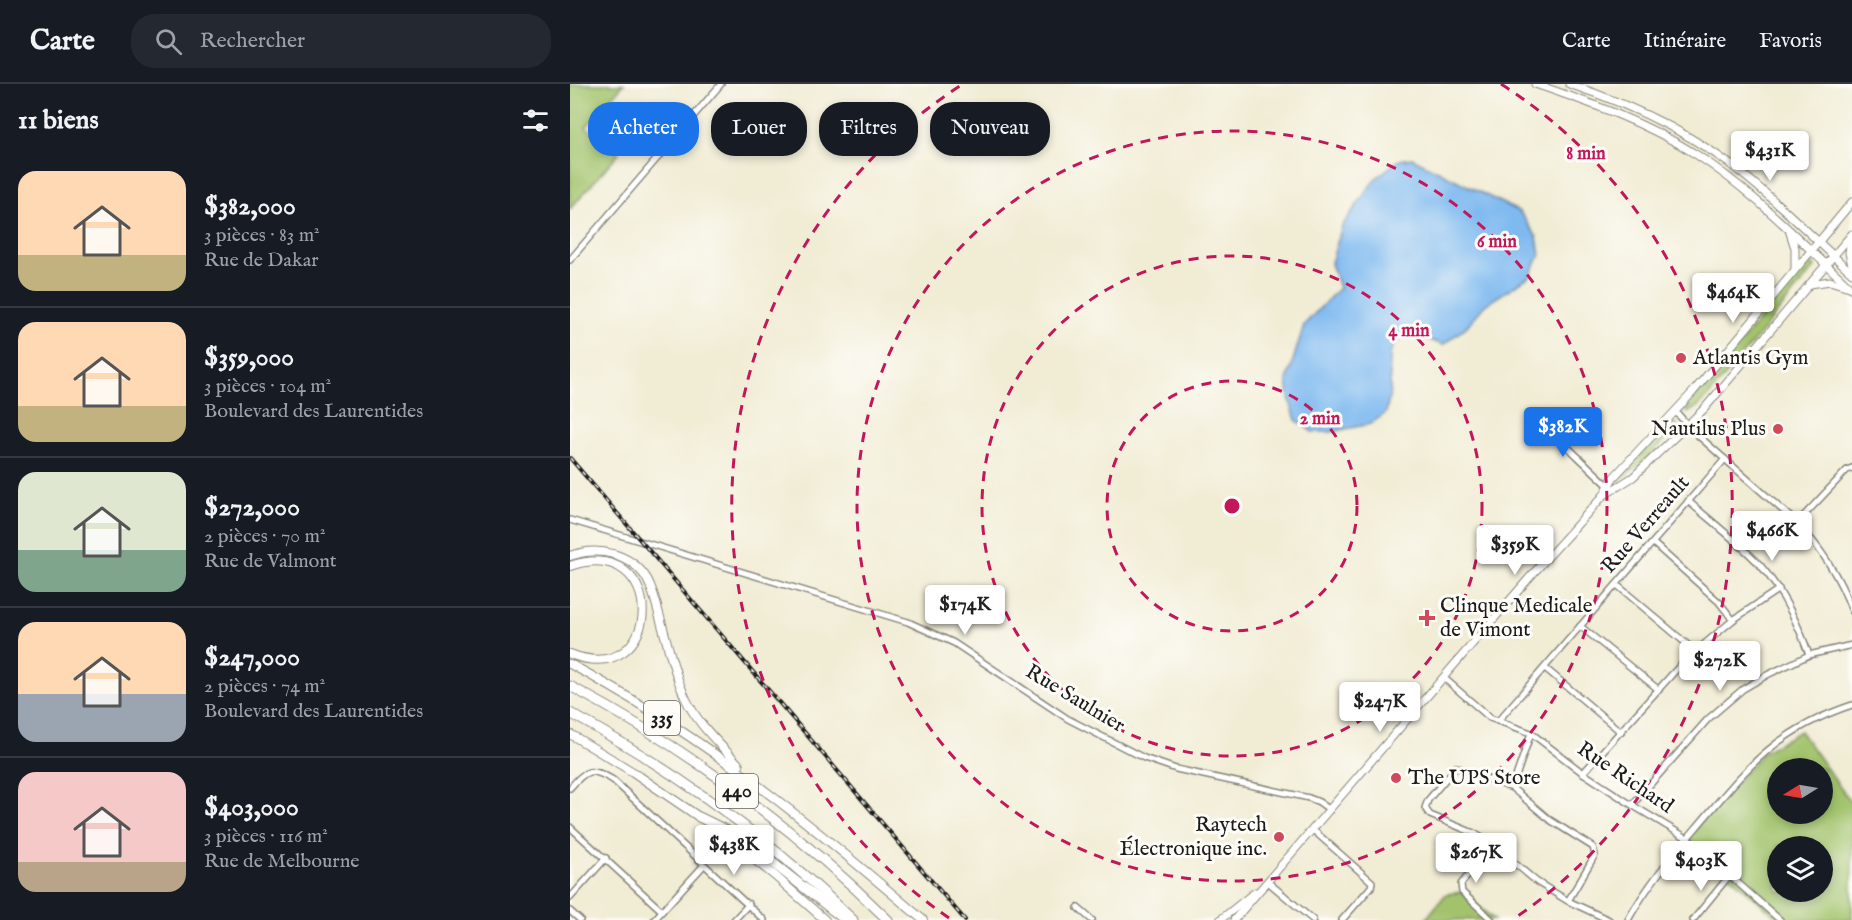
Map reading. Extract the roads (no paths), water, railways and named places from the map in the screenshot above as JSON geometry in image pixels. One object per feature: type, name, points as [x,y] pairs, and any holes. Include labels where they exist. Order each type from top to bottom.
[{"type":"highway","name":"440","points":[[570,686],[645,728],[737,791],[808,848],[888,920]]},
{"type":"highway","name":"440","points":[[570,713],[657,765],[728,814],[787,861],[853,920]]},
{"type":"highway","points":[[570,734],[633,772],[699,817],[740,837],[844,920]]},
{"type":"main road","points":[[1535,84],[1614,112],[1678,143],[1731,179],[1852,289]]},
{"type":"main road","points":[[1569,84],[1632,108],[1693,139],[1750,180],[1852,273]]},
{"type":"main road","points":[[1611,488],[1621,470],[1676,412],[1852,202]]},
{"type":"main road","points":[[1789,231],[1796,248],[1795,269]]},
{"type":"main road","points":[[1234,920],[1603,496],[1611,488],[1646,465],[1688,425],[1852,234]]},
{"type":"main road","points":[[1852,234],[1848,253],[1852,265]]},
{"type":"main road","points":[[1809,285],[1830,281],[1852,289]]},
{"type":"main road","points":[[570,556],[588,552],[610,553],[626,559],[645,576],[655,597],[680,683],[690,708],[705,730],[750,777]]},
{"type":"main road","points":[[570,566],[597,562],[619,568],[632,578],[638,587],[644,613],[636,638],[615,655],[596,660],[570,654]]},
{"type":"main road","name":"335","points":[[570,664],[657,714],[750,777],[923,920]]},
{"type":"main road","points":[[699,817],[774,875],[825,920]]},
{"type":"main road","points":[[1220,920],[1268,882]]},
{"type":"street","points":[[570,260],[721,84]]},
{"type":"street","points":[[1676,412],[1797,524],[1821,552],[1845,592],[1852,610]]},
{"type":"street","points":[[1556,436],[1611,488]]},
{"type":"street","name":"Rue Verreault","points":[[1498,722],[1725,459]]},
{"type":"street","points":[[1797,524],[1847,470],[1852,468]]},
{"type":"street","points":[[1688,501],[1760,565],[1779,589],[1800,630],[1809,655]]},
{"type":"street","name":"Rue Saulnier","points":[[570,520],[908,622],[954,643],[1068,719],[1137,754],[1176,769],[1309,798],[1330,810]]},
{"type":"street","points":[[1653,543],[1719,602],[1733,620]]},
{"type":"street","points":[[1617,585],[1695,651]]},
{"type":"street","points":[[1583,773],[1695,651],[1733,620],[1779,589]]},
{"type":"street","points":[[1581,626],[1659,690]]},
{"type":"street","points":[[1632,805],[1708,718],[1722,706],[1767,675],[1809,655],[1852,645]]},
{"type":"street","points":[[1545,668],[1621,732]]},
{"type":"street","name":"Rue Richard","points":[[1444,678],[1488,716],[1498,722],[1531,733],[1583,773],[1687,838],[1780,920]]},
{"type":"street","points":[[1628,920],[1655,877],[1742,773],[1763,752],[1786,735],[1822,715],[1852,705]]},
{"type":"street","points":[[1512,788],[1531,733]]},
{"type":"street","points":[[1568,901],[1595,855],[1593,847],[1550,820],[1512,788],[1456,767],[1428,801],[1425,808],[1430,815],[1476,834],[1537,882],[1568,901],[1609,920]]},
{"type":"street","points":[[570,788],[583,773],[592,771],[613,780],[764,920]]},
{"type":"street","points":[[570,827],[662,911]]},
{"type":"street","points":[[1313,830],[1372,884],[1342,920]]},
{"type":"street","points":[[1492,845],[1461,884],[1462,892],[1492,920]]},
{"type":"street","points":[[570,898],[606,858]]},
{"type":"street","points":[[654,920],[704,865]]},
{"type":"street","points":[[1694,919],[1729,876]]},
{"type":"street","points":[[1268,882],[1313,920]]},
{"type":"street","points":[[734,920],[749,904]]},
{"type":"street","points":[[1078,908],[1092,920]]},
{"type":"street","points":[[570,911],[580,920]]},
{"type":"water","points":[[1412,158],[1520,212],[1537,237],[1540,255],[1530,276],[1485,305],[1466,327],[1443,345],[1411,333],[1395,343],[1390,356],[1390,393],[1386,413],[1370,424],[1331,432],[1312,432],[1296,420],[1289,398],[1287,380],[1304,325],[1339,288],[1331,263],[1342,226],[1375,179],[1399,160]]},
{"type":"railway","points":[[570,458],[965,920]]},
{"type":"place","name":"Atlantis Gym","points":[[1681,358]]},
{"type":"place","name":"Nautilus Plus","points":[[1778,429]]},
{"type":"place","name":"Clinque Medicale de Vimont","points":[[1427,618]]},
{"type":"place","name":"The UPS Store","points":[[1396,778]]},
{"type":"place","name":"Raytech Électronique inc.","points":[[1279,837]]}]
